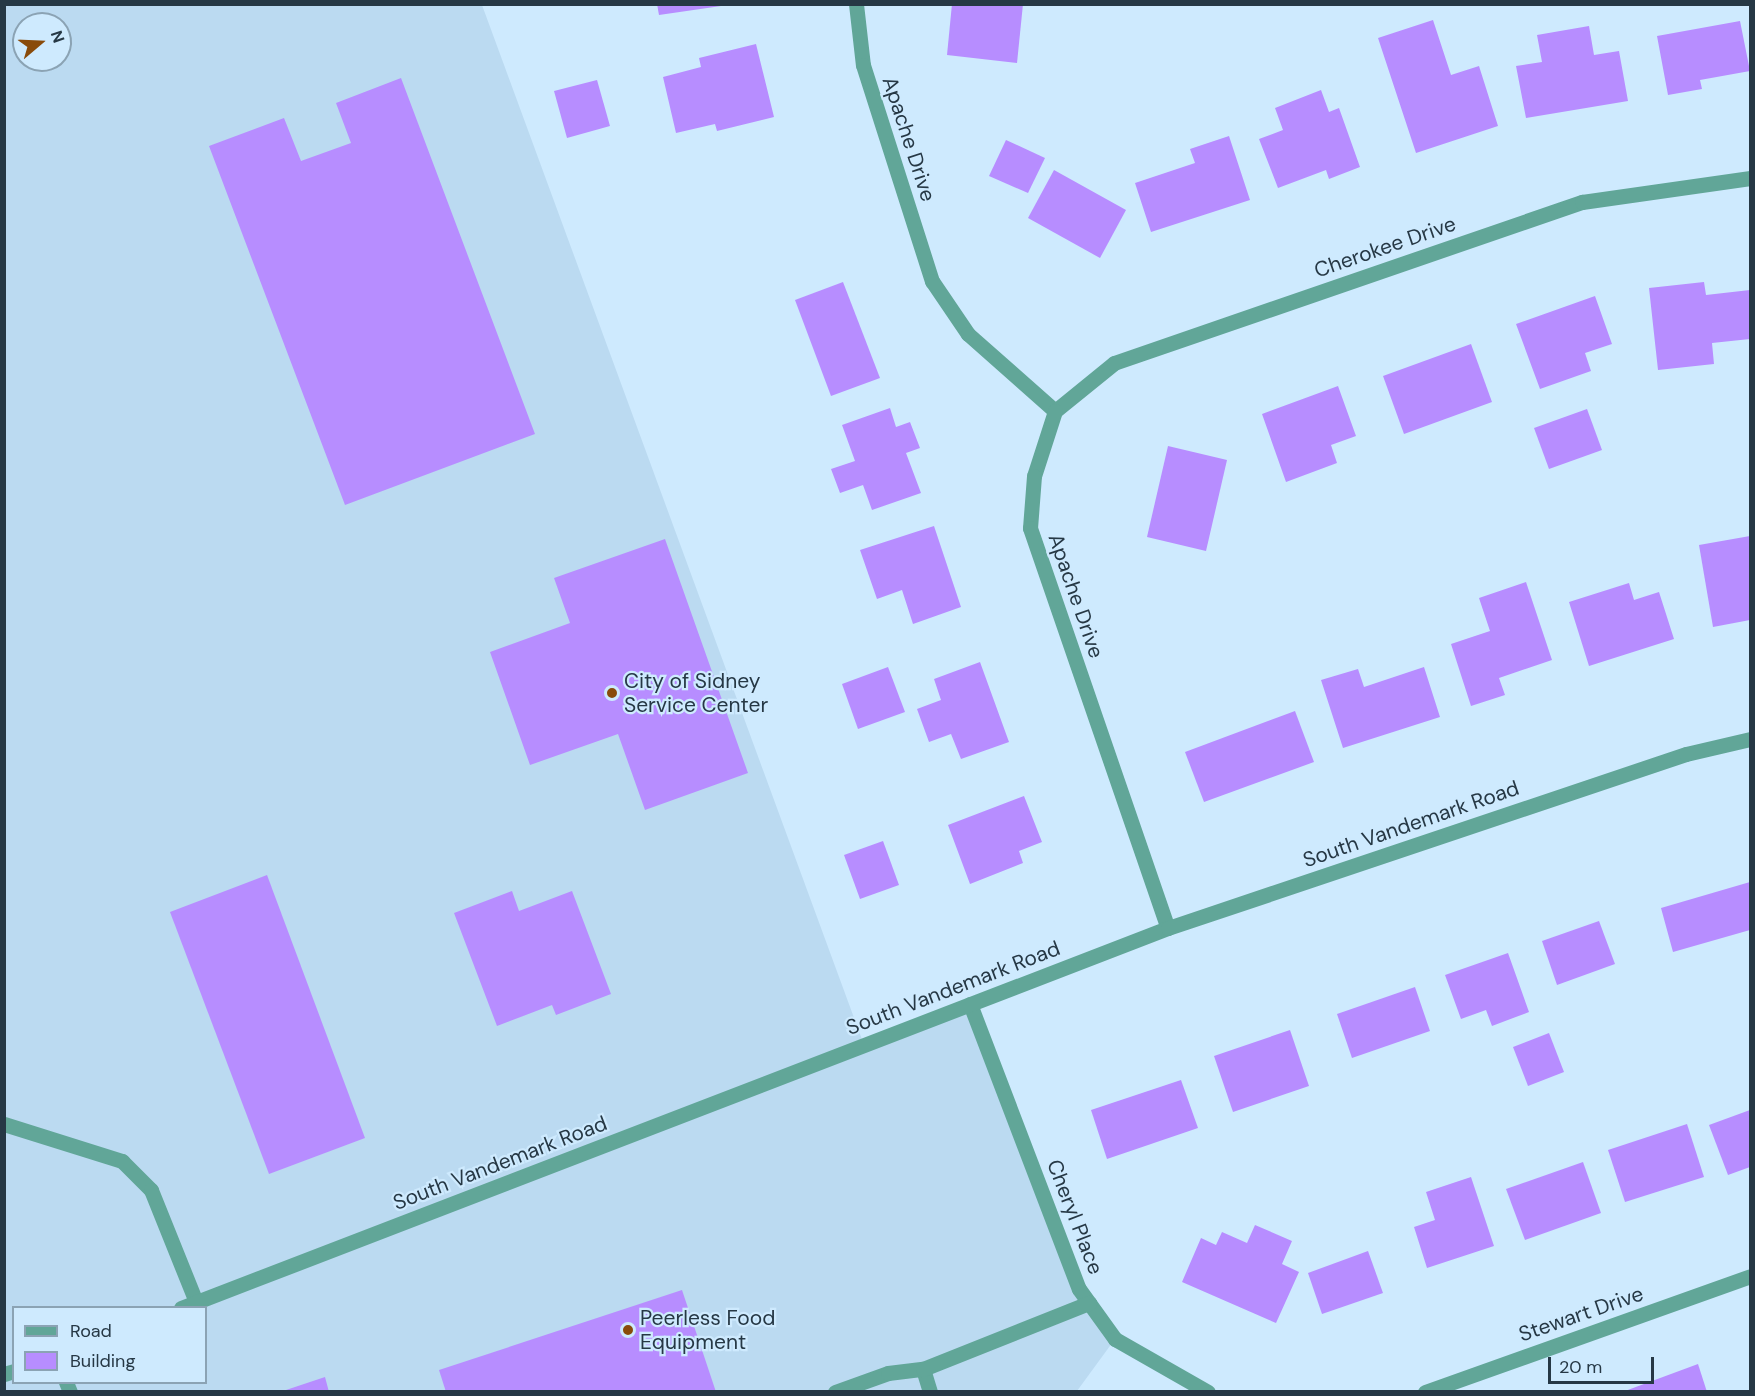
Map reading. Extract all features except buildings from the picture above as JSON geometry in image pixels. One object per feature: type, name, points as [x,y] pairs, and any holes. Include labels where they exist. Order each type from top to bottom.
[{"type":"street","name":"Apache Drive","points":[[856,4],[863,65],[932,281],[968,334],[1055,411],[1034,476],[1030,528],[1168,928]]},
{"type":"street","name":"Cherokee Drive","points":[[1055,411],[1114,363],[1582,202],[1750,178]]},
{"type":"street","name":"South Vandemark Road","points":[[188,1305],[1168,928],[1686,754],[1750,739]]},
{"type":"street","name":"Cheryl Place","points":[[970,1004],[1079,1289],[1114,1339],[1208,1392]]},
{"type":"street","points":[[4,1124],[122,1161],[151,1190],[188,1305]]},
{"type":"street","name":"Stewart Drive","points":[[1425,1392],[1750,1276]]},
{"type":"street","points":[[836,1392],[888,1373],[923,1369],[1089,1303]]},
{"type":"street","points":[[923,1369],[930,1392]]},
{"type":"shaded area","points":[[5,5],[482,5],[864,1045],[970,1004],[1079,1289],[1115,1339],[1077,1391],[5,1392]]},
{"type":"place","name":"City of Sidney Service Center","points":[[612,693]]},
{"type":"place","name":"Peerless Food Equipment","points":[[628,1330]]}]
